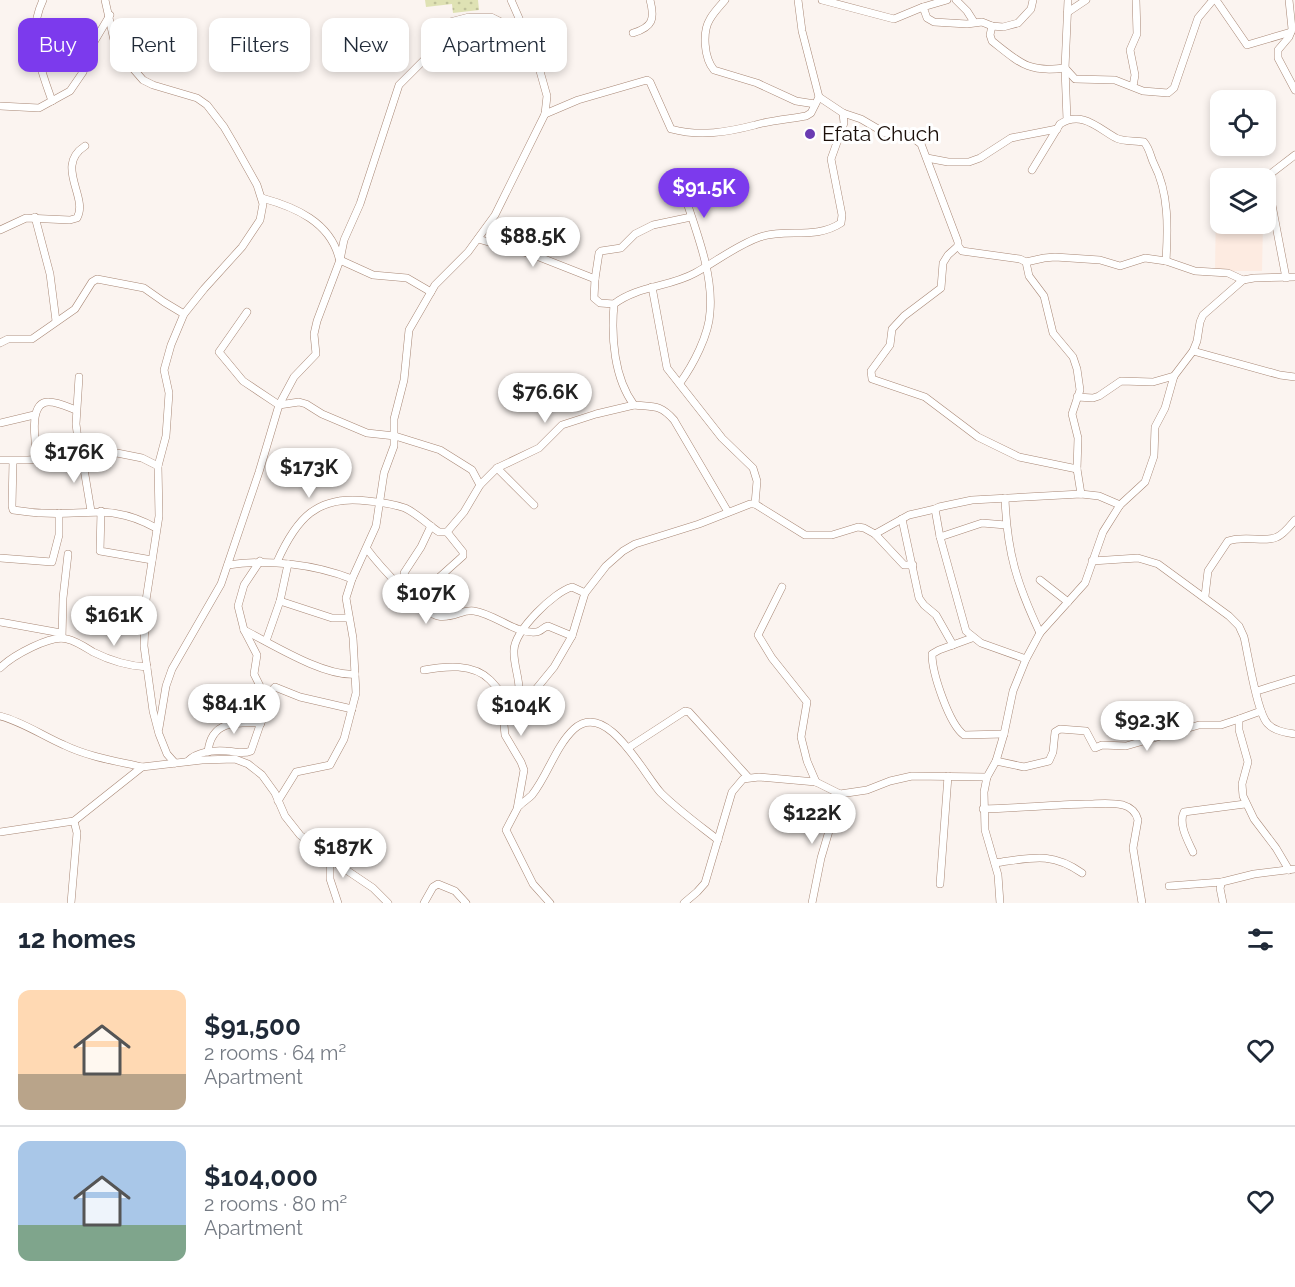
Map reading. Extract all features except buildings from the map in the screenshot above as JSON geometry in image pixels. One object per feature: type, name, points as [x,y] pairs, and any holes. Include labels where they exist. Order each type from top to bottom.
[{"type":"street","points":[[43,0],[34,26],[34,33],[39,62],[52,101]]},
{"type":"street","points":[[105,0],[110,15],[114,44],[125,60],[143,80],[196,98],[207,105],[224,127],[262,198],[263,209],[260,220],[252,234],[184,314],[165,366],[164,373],[169,396],[166,442],[158,466],[159,516],[144,621],[147,667],[159,734],[167,754],[175,763]]},
{"type":"street","points":[[511,0],[519,18]]},
{"type":"street","points":[[633,33],[645,30],[651,22],[653,16],[650,0]]},
{"type":"street","points":[[725,0],[710,18],[706,31],[708,61],[714,70],[757,83],[786,97],[817,101],[861,119],[885,133],[912,137],[921,144],[936,187],[953,224],[958,246],[962,251],[1014,257],[1026,262],[1044,258],[1080,258],[1100,260],[1116,266],[1145,258],[1166,261],[1195,271],[1228,273],[1243,280]]},
{"type":"street","points":[[545,114],[643,80],[651,82],[669,126],[675,130],[729,132],[806,116],[811,113],[817,101],[802,31],[798,0]]},
{"type":"street","points":[[822,0],[888,19],[899,18],[923,7],[947,0]]},
{"type":"street","points":[[956,0],[968,11],[974,22]]},
{"type":"street","points":[[923,7],[930,21],[967,24],[985,22],[992,26],[1003,27],[1018,23],[1031,9],[1033,0]]},
{"type":"street","points":[[1032,170],[1057,129],[1066,120],[1065,68],[1068,0]]},
{"type":"street","points":[[1068,12],[1086,0]]},
{"type":"street","points":[[1133,86],[1135,75],[1130,50],[1137,34],[1136,0]]},
{"type":"street","points":[[1065,68],[1075,79],[1106,79],[1143,91],[1171,92],[1198,18],[1215,0],[1247,45],[1291,33]]},
{"type":"street","points":[[1289,0],[1291,33],[1277,53],[1295,90]]},
{"type":"street","points":[[0,106],[35,108],[70,92],[78,82],[94,42],[110,15]]},
{"type":"street","points":[[464,18],[479,16],[493,18]]},
{"type":"street","points":[[992,26],[990,35],[992,41],[1028,67],[1046,70],[1065,68]]},
{"type":"street","points":[[159,734],[166,686],[172,669],[213,600],[228,565],[279,405],[294,377],[316,354],[315,328],[340,260],[344,240],[360,204],[398,87],[421,62]]},
{"type":"street","points":[[278,801],[296,772],[327,766],[333,762],[344,739],[356,693],[353,638],[346,598],[352,579],[375,531],[384,472],[394,446],[394,419],[404,380],[410,330],[442,276],[458,263],[478,240],[508,191],[545,114],[547,96],[540,72]]},
{"type":"street","points":[[691,217],[653,225],[635,234],[621,248],[598,253],[595,279],[596,300],[614,304],[652,287],[687,277],[761,237],[786,233],[811,234],[841,223],[842,215],[831,159],[844,123],[843,113]]},
{"type":"street","points":[[1066,120],[1087,121],[1100,126],[1119,140],[1144,142],[1148,147],[1160,173],[1164,191],[1167,214],[1166,261]]},
{"type":"street","points":[[927,158],[948,162],[969,162],[980,158],[1011,138],[1057,129]]},
{"type":"street","points":[[0,230],[21,219],[35,217],[70,220],[79,216],[72,171],[75,154],[85,146]]},
{"type":"street","points":[[1286,278],[1267,179],[1295,155]]},
{"type":"street","points":[[679,178],[705,266],[711,301],[709,322],[696,356],[680,383]]},
{"type":"street","points":[[262,198],[287,206],[316,222],[330,236],[340,260],[373,274],[407,278],[431,292]]},
{"type":"street","points":[[35,217],[48,265],[56,321]]},
{"type":"street","points":[[478,240],[534,255],[595,279]]},
{"type":"street","points":[[958,246],[943,263],[941,288],[904,316],[892,329],[890,345],[872,371],[872,379],[925,397],[978,437],[1018,457],[1077,469]]},
{"type":"street","points":[[1026,262],[1029,276],[1044,296],[1053,333],[1073,357],[1079,378],[1080,390],[1072,414],[1078,438],[1077,469],[1081,494]]},
{"type":"street","points":[[1000,903],[995,863],[985,830],[983,809],[987,777],[996,761],[1013,691],[1026,659],[1041,633],[1085,583],[1103,531],[1120,505],[1145,482],[1154,456],[1155,428],[1165,408],[1174,376],[1193,351],[1203,315],[1243,280],[1295,278]]},
{"type":"street","points":[[0,343],[8,339],[32,339],[75,309],[92,282],[101,279],[144,288],[184,314]]},
{"type":"street","points":[[652,287],[667,368],[722,438],[753,468],[757,481],[754,504]]},
{"type":"street","points":[[614,304],[615,353],[624,388],[634,405]]},
{"type":"street","points":[[247,312],[219,352],[243,381],[279,405],[299,402],[367,433],[395,436],[440,450],[472,470],[480,485]]},
{"type":"street","points":[[1193,351],[1295,377]]},
{"type":"street","points":[[1077,397],[1094,398],[1120,381],[1153,382],[1174,376]]},
{"type":"street","points":[[79,377],[76,410],[91,511]]},
{"type":"street","points":[[38,460],[34,416],[41,405],[46,402],[76,410]]},
{"type":"street","points":[[277,562],[288,538],[312,512],[328,503],[342,500],[379,502],[406,509],[439,532],[447,532],[464,512],[480,485],[497,468],[539,448],[562,425],[634,405],[657,407],[666,411],[674,420],[728,512]]},
{"type":"street","points":[[0,423],[34,416]]},
{"type":"street","points":[[0,460],[38,460],[100,453],[126,454],[158,466]]},
{"type":"street","points":[[13,461],[13,509],[43,514],[101,511],[130,516],[156,528]]},
{"type":"street","points":[[497,468],[534,505]]},
{"type":"street","points":[[874,534],[909,515],[972,500],[1081,494],[1099,496],[1120,505]]},
{"type":"street","points":[[1005,498],[1006,525],[1012,564],[1041,633]]},
{"type":"street","points":[[517,809],[524,770],[505,735],[504,710],[519,696],[527,696],[536,690],[554,667],[572,636],[585,593],[606,566],[628,547],[754,504],[805,535],[838,535],[858,527],[874,534],[904,565],[913,565]]},
{"type":"street","points":[[935,509],[940,537],[952,574],[963,623],[972,638],[1004,653],[1026,659]]},
{"type":"street","points":[[101,511],[100,551],[152,560]]},
{"type":"street","points":[[0,558],[52,562],[59,535],[59,513]]},
{"type":"street","points":[[902,519],[919,598],[936,615],[953,645]]},
{"type":"street","points":[[1204,596],[1208,571],[1228,541],[1244,537],[1272,539],[1279,537],[1295,520]]},
{"type":"street","points":[[940,537],[982,523],[1006,525]]},
{"type":"street","points":[[402,588],[407,583],[404,573],[431,526]]},
{"type":"street","points":[[416,599],[464,556],[447,532]]},
{"type":"street","points":[[367,549],[385,572],[427,611],[436,616],[451,617],[466,611],[474,611],[521,629],[537,632],[548,626],[572,636]]},
{"type":"street","points":[[61,635],[68,554]]},
{"type":"street","points":[[1092,561],[1138,558],[1148,560],[1158,564],[1204,596],[1239,626],[1244,637],[1262,711],[1268,724],[1278,730],[1295,734]]},
{"type":"street","points":[[228,565],[260,561],[277,562],[334,573],[352,579]]},
{"type":"street","points":[[260,561],[244,585],[238,606],[244,630],[257,655],[254,675],[260,686],[257,705],[261,722]]},
{"type":"street","points":[[266,641],[280,601],[288,564]]},
{"type":"street","points":[[1040,580],[1068,602]]},
{"type":"street","points":[[519,696],[514,651],[521,629],[563,590],[572,587],[585,593]]},
{"type":"street","points":[[782,587],[758,635],[772,658],[807,702],[801,737],[807,761],[816,782]]},
{"type":"street","points":[[280,601],[332,618],[350,618]]},
{"type":"street","points":[[0,622],[61,635],[111,659],[135,667],[147,667]]},
{"type":"street","points":[[244,630],[330,671],[346,675],[355,674]]},
{"type":"street","points":[[0,668],[20,653],[61,635]]},
{"type":"street","points":[[972,638],[934,652],[932,658],[948,712],[954,724],[964,735],[1004,734]]},
{"type":"street","points":[[424,670],[452,666],[470,670],[488,678],[510,702]]},
{"type":"street","points":[[1257,691],[1295,679]]},
{"type":"street","points":[[188,761],[197,754],[208,752],[248,753],[253,748],[272,690],[275,687],[300,697],[352,709]]},
{"type":"street","points":[[628,748],[685,711],[689,712],[748,777]]},
{"type":"street","points":[[996,761],[1024,767],[1049,760],[1053,752],[1055,732],[1060,729],[1086,731],[1095,748],[1126,746],[1199,725],[1221,725],[1262,711]]},
{"type":"street","points":[[0,716],[26,725],[67,747],[90,755],[142,767],[188,761],[230,759],[243,762],[262,775],[285,816],[300,835],[330,859],[366,882],[388,903]]},
{"type":"street","points":[[1169,886],[1222,882],[1254,874],[1292,869],[1245,804],[1242,790],[1248,762],[1239,730],[1239,719]]},
{"type":"street","points":[[208,752],[211,739],[223,726],[261,722]]},
{"type":"street","points":[[550,903],[533,884],[507,833],[509,822],[517,809],[532,795],[550,763],[575,728],[591,722],[602,724],[610,729],[628,748],[661,792],[718,840]]},
{"type":"street","points":[[0,832],[74,821],[142,767]]},
{"type":"street","points":[[684,903],[705,882],[732,792],[737,784],[748,777],[816,782],[840,794],[867,790],[912,776],[987,777]]},
{"type":"street","points":[[940,884],[948,776]]},
{"type":"street","points":[[812,903],[821,858],[840,794]]},
{"type":"street","points":[[983,809],[1026,808],[1059,804],[1124,805],[1132,810],[1138,820],[1133,848],[1142,903]]},
{"type":"street","points":[[1193,852],[1182,825],[1184,812],[1245,804]]},
{"type":"street","points":[[70,903],[77,833],[74,821]]},
{"type":"street","points":[[995,863],[1051,857],[1082,873]]},
{"type":"street","points":[[330,859],[330,879],[338,903]]},
{"type":"street","points":[[1222,882],[1220,888],[1223,903]]},
{"type":"street","points":[[424,903],[433,887],[438,884],[455,891],[466,903]]},
{"type":"shaded area","points":[[1216,234],[1263,234],[1262,271],[1215,271]]},
{"type":"green space","points":[[425,0],[478,0],[479,10],[453,13],[452,4],[426,7]]},
{"type":"place","name":"Efata Chuch","points":[[810,134]]}]
